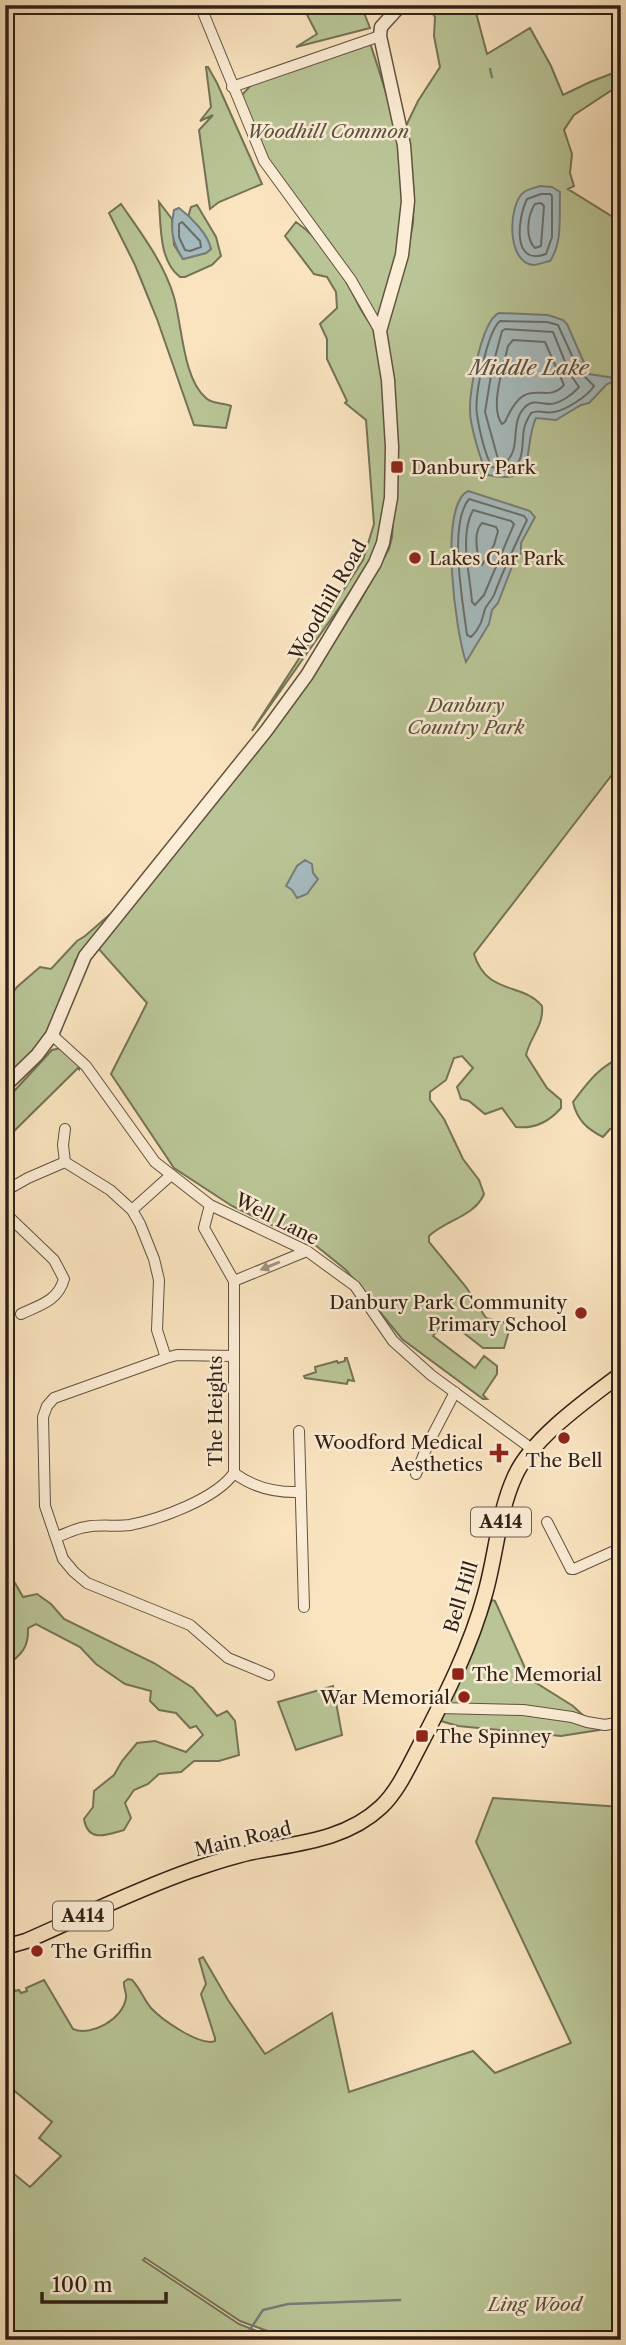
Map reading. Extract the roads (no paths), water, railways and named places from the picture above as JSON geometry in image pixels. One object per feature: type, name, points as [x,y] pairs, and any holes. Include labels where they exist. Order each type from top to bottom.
[{"type":"main road","name":"Bell Hill","points":[[440,1708],[485,1596],[515,1475],[532,1449],[621,1374]]},
{"type":"main road","name":"Main Road","points":[[5,1947],[26,1941],[160,1881],[240,1855],[309,1843],[334,1835],[360,1821],[380,1808],[399,1784],[440,1708]]},
{"type":"street","points":[[200,5],[264,161],[351,280],[380,331]]},
{"type":"street","points":[[232,87],[380,36],[381,27],[401,5]]},
{"type":"street","name":"Woodhill Road","points":[[5,1086],[37,1055],[52,1035],[85,956],[266,731],[307,675],[375,564],[388,523],[391,498],[392,447],[388,380],[380,331],[402,255],[408,201],[404,145],[380,36]]},
{"type":"street","name":"Well Lane","points":[[52,1035],[86,1066],[155,1162],[209,1205],[307,1251],[355,1286],[393,1341],[455,1392],[532,1449]]},
{"type":"street","points":[[65,1129],[65,1163]]},
{"type":"street","points":[[5,1191],[65,1163]]},
{"type":"street","points":[[65,1163],[110,1190],[132,1210],[154,1259],[159,1280],[157,1329],[166,1358]]},
{"type":"street","points":[[132,1210],[171,1175]]},
{"type":"street","points":[[209,1205],[204,1228],[234,1281],[307,1251]]},
{"type":"street","points":[[5,1213],[54,1259],[64,1279],[61,1290],[54,1297],[21,1314]]},
{"type":"street","name":"The Heights","points":[[56,1537],[86,1527],[126,1525],[152,1520],[206,1496],[228,1482],[234,1473],[234,1281]]},
{"type":"street","points":[[233,1356],[177,1355],[54,1398],[43,1416],[45,1506],[64,1559],[87,1583],[190,1625],[228,1658],[269,1675]]},
{"type":"street","points":[[416,1474],[433,1432],[455,1392]]},
{"type":"street","points":[[299,1431],[304,1607]]},
{"type":"street","points":[[234,1473],[274,1491],[301,1492]]},
{"type":"street","points":[[547,1522],[571,1569],[621,1548]]},
{"type":"street","points":[[440,1708],[523,1710],[605,1725],[621,1722]]},
{"type":"water","points":[[540,186],[552,187],[560,192],[560,228],[550,261],[533,265],[518,254],[512,232],[513,220],[519,198],[526,191]]},
{"type":"water","points":[[179,208],[203,232],[211,249],[206,253],[183,259],[179,253],[172,224],[174,210]]},
{"type":"water","name":"Middle Lake","points":[[499,313],[548,315],[563,320],[589,374],[621,379],[607,384],[589,403],[556,420],[536,418],[522,470],[515,475],[504,477],[488,475],[476,444],[470,411],[474,374],[482,343],[487,329]]},
{"type":"water","points":[[468,491],[530,511],[535,517],[521,543],[521,553],[513,564],[498,603],[492,610],[489,624],[466,662],[454,600],[452,544],[459,502]]},
{"type":"water","points":[[305,860],[312,864],[313,873],[318,879],[307,894],[297,898],[286,886],[297,866]]},
{"type":"waterway","points":[[490,69],[492,77]]},
{"type":"waterway","points":[[243,2340],[263,2310],[288,2304],[400,2300]]},
{"type":"place","name":"Danbury Park","points":[[397,467]]},
{"type":"place","name":"Lakes Car Park","points":[[415,558]]},
{"type":"place","name":"Danbury Park Community Primary School","points":[[581,1313]]},
{"type":"place","name":"The Bell","points":[[564,1438]]},
{"type":"place","name":"Woodford Medical Aesthetics","points":[[499,1453]]},
{"type":"place","name":"The Memorial","points":[[458,1674]]},
{"type":"place","name":"War Memorial","points":[[464,1697]]},
{"type":"place","name":"The Spinney","points":[[422,1736]]},
{"type":"place","name":"The Griffin","points":[[37,1951]]},
{"type":"park label","name":"Woodhill Common","points":[[328,131]]},
{"type":"park label","name":"Danbury Country Park","points":[[466,716]]},
{"type":"park label","name":"Ling Wood","points":[[535,2304]]}]
